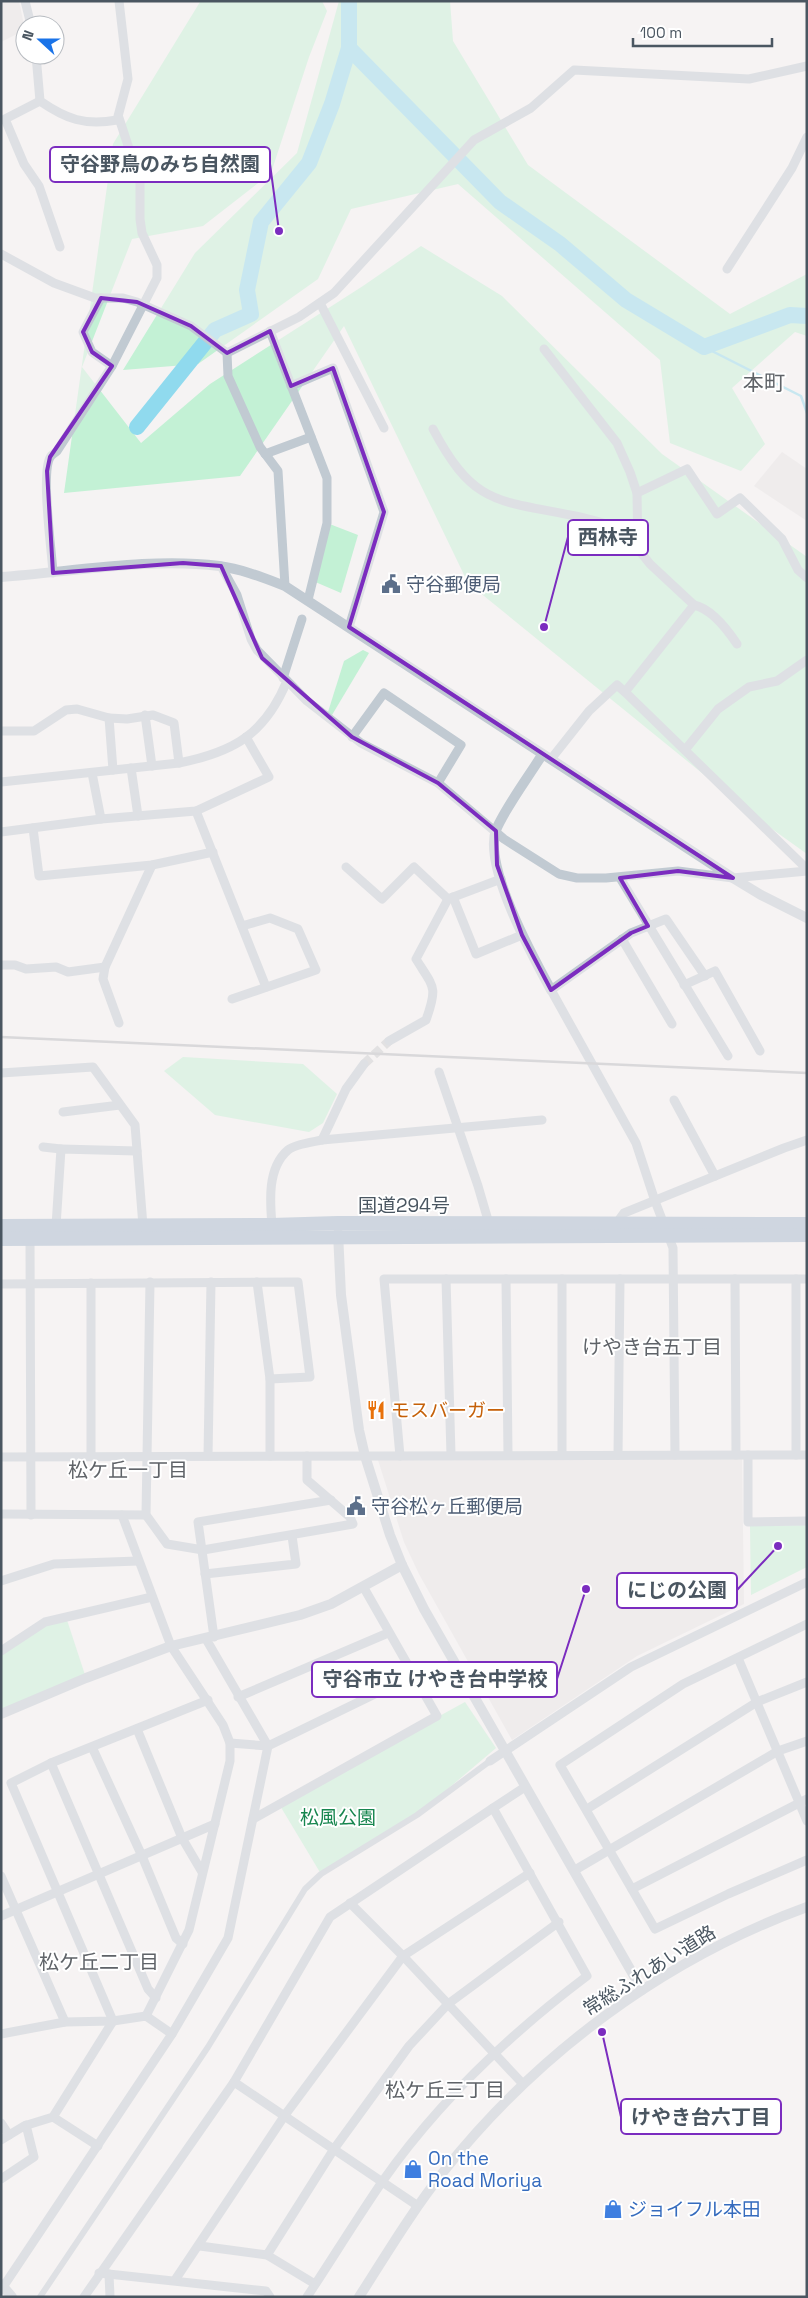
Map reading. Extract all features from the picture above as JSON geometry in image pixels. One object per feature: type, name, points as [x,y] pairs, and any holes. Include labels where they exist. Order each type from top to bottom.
[{"type":"highway","name":"国道294号","points":[[1,1226],[338,1223],[490,1231],[670,1236],[807,1236]]},
{"type":"highway","name":"国道294号","points":[[1,1239],[338,1239],[616,1224],[807,1224]]},
{"type":"street","points":[[25,1],[28,15]]},
{"type":"street","points":[[53,573],[46,488],[50,457],[57,451],[112,366],[156,283],[157,265],[142,233],[140,182],[119,118],[128,79],[120,1]]},
{"type":"street","points":[[37,65],[40,101]]},
{"type":"street","points":[[227,353],[299,317],[334,292],[474,140],[531,108],[574,70],[749,79],[807,66]]},
{"type":"street","points":[[40,101],[58,113],[78,121],[108,122],[119,118]]},
{"type":"street","points":[[40,101],[5,119],[24,164],[39,186],[60,247]]},
{"type":"street","points":[[727,269],[792,168],[807,137]]},
{"type":"street","points":[[1,254],[54,283],[95,298],[123,298],[191,326],[227,353]]},
{"type":"street","points":[[102,298],[84,332],[92,352],[112,366]]},
{"type":"street","points":[[320,303],[384,428]]},
{"type":"street","points":[[270,331],[327,478],[327,523],[308,600]]},
{"type":"street","points":[[544,349],[617,443],[637,493],[638,548],[650,564],[694,605],[702,607],[727,629],[737,644]]},
{"type":"street","points":[[227,353],[228,376],[260,447],[278,471],[285,586]]},
{"type":"street","points":[[292,386],[333,368],[384,512],[349,627]]},
{"type":"street","points":[[433,429],[447,456],[466,480],[488,496],[517,506],[576,516],[638,534]]},
{"type":"street","points":[[265,454],[311,437]]},
{"type":"street","points":[[637,493],[687,469],[717,514],[740,498],[782,539],[798,570],[807,578]]},
{"type":"street","points":[[1,577],[183,563],[221,566],[255,575],[285,586],[733,878],[761,895],[807,918]]},
{"type":"street","points":[[221,566],[237,595],[251,639],[257,650],[307,701],[352,737],[438,783],[496,831],[559,874],[577,878],[620,878],[637,874],[678,871],[733,878],[807,870]]},
{"type":"street","points":[[625,692],[694,605]]},
{"type":"street","points":[[1,782],[179,763],[204,758],[223,751],[246,737],[268,718],[277,705],[302,619]]},
{"type":"street","points":[[685,750],[718,709],[749,687],[778,681],[807,660]]},
{"type":"street","points":[[674,1455],[675,1279],[673,1248],[670,1236],[655,1201],[636,1143],[522,935],[501,879],[495,849],[496,831],[547,757],[589,711],[617,685],[807,870]]},
{"type":"street","points":[[352,737],[384,693],[461,745],[438,783]]},
{"type":"street","points":[[1,731],[34,731],[66,710],[77,709],[108,718],[127,719],[153,715],[174,723],[179,763]]},
{"type":"street","points":[[145,715],[152,766]]},
{"type":"street","points":[[108,718],[113,770]]},
{"type":"street","points":[[1,832],[101,819],[196,810],[268,777],[246,737]]},
{"type":"street","points":[[131,768],[138,816]]},
{"type":"street","points":[[92,772],[101,819]]},
{"type":"street","points":[[196,810],[266,987]]},
{"type":"street","points":[[33,828],[39,876],[152,864],[213,852]]},
{"type":"street","points":[[119,1023],[103,979],[105,967],[152,864]]},
{"type":"street","points":[[346,867],[382,899],[414,867],[451,898],[476,954],[522,935]]},
{"type":"street","points":[[620,878],[728,1056]]},
{"type":"street","points":[[388,1041],[426,1020],[434,996],[432,984],[416,958],[451,898],[501,879]]},
{"type":"street","points":[[232,999],[316,970],[298,929],[270,918],[242,926]]},
{"type":"street","points":[[551,990],[631,932],[666,919],[705,976]]},
{"type":"street","points":[[622,939],[672,1024]]},
{"type":"street","points":[[1,965],[15,965],[26,969],[56,967],[68,972],[105,967]]},
{"type":"street","points":[[684,985],[715,971],[760,1051]]},
{"type":"street","points":[[322,1140],[346,1089],[364,1064]]},
{"type":"street","points":[[1,1073],[94,1067],[135,1125],[143,1226]]},
{"type":"street","points":[[439,1072],[490,1231]]},
{"type":"street","points":[[674,1100],[715,1176]]},
{"type":"street","points":[[62,1112],[120,1104]]},
{"type":"street","points":[[272,1225],[269,1191],[280,1162],[288,1150],[322,1140],[542,1120]]},
{"type":"street","points":[[616,1224],[624,1213],[807,1140]]},
{"type":"street","points":[[43,1147],[137,1151]]},
{"type":"street","points":[[56,1226],[61,1149]]},
{"type":"street","points":[[338,1223],[341,1294],[352,1383],[365,1456],[402,1566],[525,1787],[575,1870],[642,1990]]},
{"type":"street","points":[[30,1240],[31,1515]]},
{"type":"street","points":[[400,1456],[384,1279],[807,1279]]},
{"type":"street","points":[[446,1279],[451,1455]]},
{"type":"street","points":[[506,1279],[508,1455]]},
{"type":"street","points":[[562,1279],[562,1455]]},
{"type":"street","points":[[618,1455],[620,1279]]},
{"type":"street","points":[[735,1279],[736,1455]]},
{"type":"street","points":[[796,1279],[796,1455]]},
{"type":"street","points":[[150,1282],[146,1515],[167,1544],[202,1550],[353,1524],[350,1518],[307,1480],[308,1456]]},
{"type":"street","points":[[208,1456],[211,1282]]},
{"type":"street","points":[[257,1282],[270,1379],[270,1456]]},
{"type":"street","points":[[1,1284],[298,1282],[310,1377],[270,1379]]},
{"type":"street","points":[[90,1283],[91,1456]]},
{"type":"street","points":[[748,1455],[748,1522],[807,1521]]},
{"type":"street","points":[[1,1457],[807,1455]]},
{"type":"street","points":[[12,2297],[2,2287],[172,2034],[228,1938],[268,1746],[238,1697],[210,1638],[205,1574],[198,1522],[331,1500]]},
{"type":"street","points":[[1,1514],[146,1515]]},
{"type":"street","points":[[122,1515],[172,1646],[208,1700],[223,1725],[230,1742],[230,1760],[189,1930],[146,2016]]},
{"type":"street","points":[[205,1574],[296,1564],[292,1536]]},
{"type":"street","points":[[1,1581],[54,1564],[138,1561]]},
{"type":"street","points":[[1,1714],[86,1678],[172,1646],[300,1615],[331,1604],[402,1566]]},
{"type":"street","points":[[40,2297],[208,2047],[305,1889],[321,1874],[417,1815],[490,1761],[631,1667],[807,1582]]},
{"type":"street","points":[[253,1819],[436,1716],[364,1588]]},
{"type":"street","points":[[1,1651],[45,1622],[152,1597]]},
{"type":"street","points":[[807,1624],[683,1684],[560,1766],[587,1808],[655,1929],[728,1894],[807,1860]]},
{"type":"street","points":[[238,1697],[388,1632]]},
{"type":"street","points":[[738,1658],[778,1752],[803,1800],[807,1822]]},
{"type":"street","points":[[230,1742],[268,1746],[412,1676]]},
{"type":"street","points":[[587,1808],[757,1702],[807,1682]]},
{"type":"street","points":[[114,2020],[11,1783],[51,1764],[208,1700]]},
{"type":"street","points":[[137,1729],[182,1838],[202,1872]]},
{"type":"street","points":[[575,1870],[778,1752],[807,1740]]},
{"type":"street","points":[[92,1747],[142,1856],[176,1938],[183,1944]]},
{"type":"street","points":[[51,1764],[148,1989],[156,1998]]},
{"type":"street","points":[[84,2297],[234,2082],[330,1918],[525,1787]]},
{"type":"street","points":[[632,1889],[803,1800]]},
{"type":"street","points":[[307,2297],[383,2181],[436,2115],[494,2053],[553,2002],[588,1976],[559,1922],[492,1808]]},
{"type":"street","points":[[1,1916],[215,1824]]},
{"type":"street","points":[[175,2280],[200,2246],[285,2115],[403,1956],[530,1873]]},
{"type":"street","points":[[1,1876],[65,2022]]},
{"type":"street","points":[[350,1903],[403,1956],[523,2084]]},
{"type":"street","name":"常総ふれあい道路","points":[[359,2297],[418,2206],[468,2141],[523,2084],[582,2033],[642,1990],[748,1931],[807,1907]]},
{"type":"street","points":[[266,2255],[334,2148],[409,2046],[448,2004],[559,1922]]},
{"type":"street","points":[[1,2034],[65,2022],[114,2020],[146,2016],[172,2034]]},
{"type":"street","points":[[1,2123],[5,2138],[26,2125],[53,2117],[114,2020]]},
{"type":"street","points":[[234,2082],[418,2206]]},
{"type":"street","points":[[53,2117],[98,2146]]},
{"type":"street","points":[[1,2179],[34,2157],[26,2125]]},
{"type":"street","points":[[200,2246],[266,2255],[315,2284]]},
{"type":"street","points":[[99,2273],[266,2291],[270,2297]]},
{"type":"street","points":[[109,2274],[110,2297]]},
{"type":"highlighted area","points":[[101,298],[137,302],[191,326],[227,353],[270,331],[291,386],[333,368],[384,512],[349,627],[733,878],[678,871],[620,878],[648,926],[631,933],[551,990],[522,935],[497,865],[496,831],[438,783],[352,737],[262,658],[221,566],[183,563],[53,573],[47,471],[50,457],[112,366],[92,352],[83,332]]},
{"type":"shaded area","points":[[1,1],[19,1],[22,15],[15,15],[15,35],[1,42]]},
{"type":"shaded area","points":[[782,452],[807,469],[807,521],[754,486]]},
{"type":"shaded area","points":[[742,1457],[744,1604],[637,1656],[512,1740],[419,1574],[404,1542],[378,1460]]},
{"type":"green space","points":[[198,1],[322,1],[327,11],[309,57],[271,173],[203,226],[132,239],[82,367],[141,443],[210,384],[363,286],[421,246],[502,296],[662,454],[807,557],[807,854],[761,821],[468,583],[344,326],[240,476],[64,493],[113,144],[200,2]]},
{"type":"green space","points":[[339,1],[450,1],[453,41],[528,165],[730,314],[807,274],[807,336],[795,332],[732,388],[765,444],[741,471],[670,443],[660,360],[458,184],[351,209],[318,279],[198,364],[123,370],[195,253],[297,153]]},
{"type":"green space","points":[[327,523],[358,535],[341,593],[313,581]]},
{"type":"green space","points":[[363,650],[369,653],[332,715],[328,712],[344,661]]},
{"type":"green space","points":[[183,1057],[303,1064],[337,1094],[323,1123],[309,1132],[215,1115],[164,1071]]},
{"type":"green space","points":[[807,1525],[807,1567],[751,1595],[750,1526]]},
{"type":"green space","points":[[66,1617],[86,1678],[1,1714],[1,1651],[45,1622]]},
{"type":"green space","name":"松風公園","points":[[465,1702],[496,1748],[417,1815],[321,1874],[279,1804]]},
{"type":"waterway","points":[[349,1],[349,48],[500,202],[560,244],[626,300],[704,347],[790,315],[807,316]]},
{"type":"waterway","points":[[137,427],[215,330],[251,314],[247,290],[261,222],[309,163],[332,104],[349,48]]},
{"type":"waterway","points":[[704,347],[801,396],[807,413]]},
{"type":"tunnel","points":[[364,1064],[389,1041]]},
{"type":"railway","points":[[1,1037],[807,1073]]},
{"type":"place","name":"守谷野鳥のみち自然園","points":[[279,231]]},
{"type":"place","name":"守谷郵便局","points":[[391,584]]},
{"type":"place","name":"西林寺","points":[[544,627]]},
{"type":"place","name":"モスバーガー","points":[[376,1410]]},
{"type":"place","name":"守谷松ヶ丘郵便局","points":[[356,1506]]},
{"type":"place","name":"にじの公園","points":[[778,1546]]},
{"type":"place","name":"守谷市立 けやき台中学校","points":[[586,1589]]},
{"type":"place","name":"けやき台六丁目","points":[[602,2032]]},
{"type":"place","name":"On the Road Moriya","points":[[413,2169]]},
{"type":"place","name":"ジョイフル本田","points":[[613,2209]]},
{"type":"district","name":"本町","points":[[764,383]]},
{"type":"district","name":"けやき台五丁目","points":[[652,1347]]},
{"type":"district","name":"松ケ丘一丁目","points":[[128,1470]]},
{"type":"district","name":"松ケ丘二丁目","points":[[99,1962]]},
{"type":"district","name":"松ケ丘三丁目","points":[[445,2090]]}]
